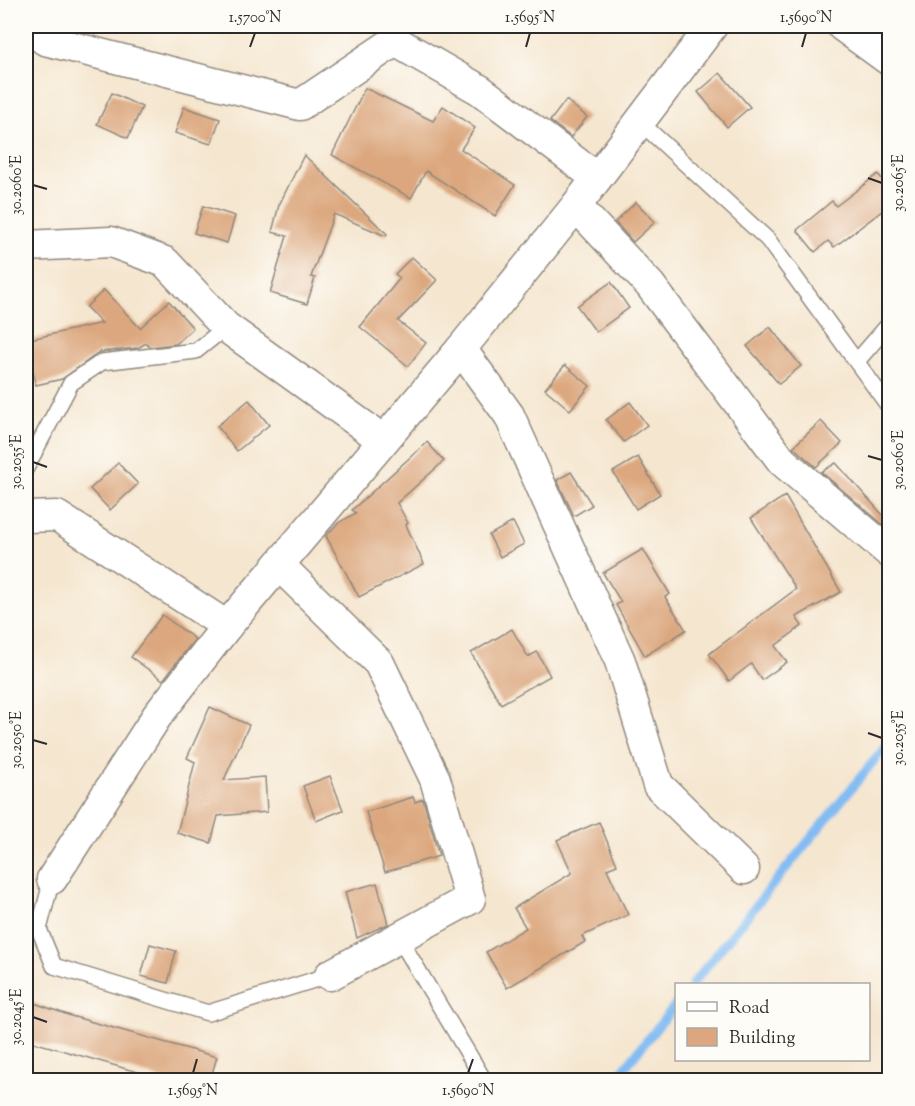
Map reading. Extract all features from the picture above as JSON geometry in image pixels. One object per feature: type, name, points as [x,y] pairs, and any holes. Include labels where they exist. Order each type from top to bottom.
[{"type":"street","points":[[26,26],[45,40],[300,105],[394,33],[480,90],[597,177]]},
{"type":"street","points":[[52,879],[157,716],[227,626],[461,349],[576,206],[712,26]]},
{"type":"street","points":[[842,26],[890,62]]},
{"type":"street","points":[[576,206],[650,285],[782,461],[886,542]]},
{"type":"street","points":[[26,246],[111,242],[165,262],[226,327],[383,440]]},
{"type":"street","points":[[461,349],[509,415],[621,661],[658,785],[744,869]]},
{"type":"street","points":[[26,516],[57,516],[227,626]]},
{"type":"street","points":[[279,565],[379,663],[435,779],[470,899],[330,975]]},
{"type":"lane","points":[[639,122],[768,240],[858,360],[890,408]]},
{"type":"lane","points":[[858,360],[890,323]]},
{"type":"lane","points":[[26,468],[71,383],[102,362],[196,351],[226,327]]},
{"type":"lane","points":[[52,879],[39,929],[54,966],[208,1013],[330,975]]},
{"type":"lane","points":[[399,938],[484,1080]]},
{"type":"building","points":[[720,73],[750,107],[727,127],[698,92]]},
{"type":"building","points":[[365,88],[433,121],[443,106],[475,128],[461,149],[515,185],[495,216],[426,171],[411,198],[332,155]]},
{"type":"building","points":[[112,93],[142,107],[128,138],[97,124]]},
{"type":"building","points":[[566,100],[587,117],[571,137],[550,121]]},
{"type":"building","points":[[184,107],[220,119],[211,144],[175,133]]},
{"type":"building","points":[[304,155],[387,234],[386,236],[334,214],[311,277],[315,278],[307,304],[270,293],[287,236],[272,232],[279,205]]},
{"type":"building","points":[[878,174],[890,189],[890,205],[834,247],[828,241],[815,252],[797,230],[832,201],[836,206]]},
{"type":"building","points":[[636,202],[655,222],[633,242],[615,222]]},
{"type":"building","points":[[203,206],[235,216],[227,243],[194,233]]},
{"type":"building","points":[[412,257],[437,280],[398,321],[426,343],[408,366],[360,327],[400,278],[395,274]]},
{"type":"building","points":[[611,282],[629,308],[596,332],[577,306]]},
{"type":"building","points":[[104,290],[140,328],[169,301],[193,328],[176,344],[150,347],[146,343],[138,348],[100,352],[62,379],[36,385],[26,340],[102,323],[86,307]]},
{"type":"building","points":[[770,327],[801,366],[779,384],[747,346]]},
{"type":"building","points":[[565,365],[590,386],[570,410],[545,389]]},
{"type":"building","points":[[249,400],[269,425],[237,451],[217,426]]},
{"type":"building","points":[[630,402],[647,425],[624,442],[606,420]]},
{"type":"building","points":[[821,421],[842,443],[816,467],[793,447]]},
{"type":"building","points":[[427,442],[444,461],[397,503],[408,523],[406,525],[424,564],[359,597],[326,536],[338,523],[356,513],[352,510]]},
{"type":"building","points":[[638,457],[660,494],[636,509],[613,472]]},
{"type":"building","points":[[118,463],[138,484],[110,510],[90,489]]},
{"type":"building","points":[[836,463],[890,523],[886,527],[821,472]]},
{"type":"building","points":[[571,472],[592,505],[574,516],[557,480]]},
{"type":"building","points":[[785,496],[841,592],[796,617],[802,626],[775,646],[787,662],[762,680],[751,664],[729,681],[709,654],[796,589],[751,518]]},
{"type":"building","points":[[513,522],[524,544],[500,557],[489,535]]},
{"type":"building","points":[[643,549],[670,594],[665,597],[686,630],[645,656],[616,605],[621,602],[603,573]]},
{"type":"building","points":[[162,615],[195,639],[163,680],[131,657]]},
{"type":"building","points":[[512,629],[528,657],[537,652],[550,676],[501,704],[471,653]]},
{"type":"building","points":[[210,707],[249,725],[224,780],[265,777],[267,812],[218,816],[211,843],[177,833],[195,762],[187,758]]},
{"type":"building","points":[[330,776],[343,810],[316,821],[303,786]]},
{"type":"building","points":[[413,797],[415,802],[423,799],[439,856],[385,872],[366,812]]},
{"type":"building","points":[[599,822],[617,865],[607,869],[628,915],[582,936],[585,942],[507,988],[486,952],[526,928],[514,908],[572,873],[557,840]]},
{"type":"building","points":[[377,883],[388,924],[357,938],[345,892]]},
{"type":"building","points":[[150,944],[176,951],[168,983],[141,976]]},
{"type":"building","points":[[26,1000],[71,1016],[217,1057],[210,1080],[165,1080],[26,1040]]},
{"type":"waterway","points":[[693,983],[890,741]]},
{"type":"waterway","points":[[615,1080],[675,1005]]}]
